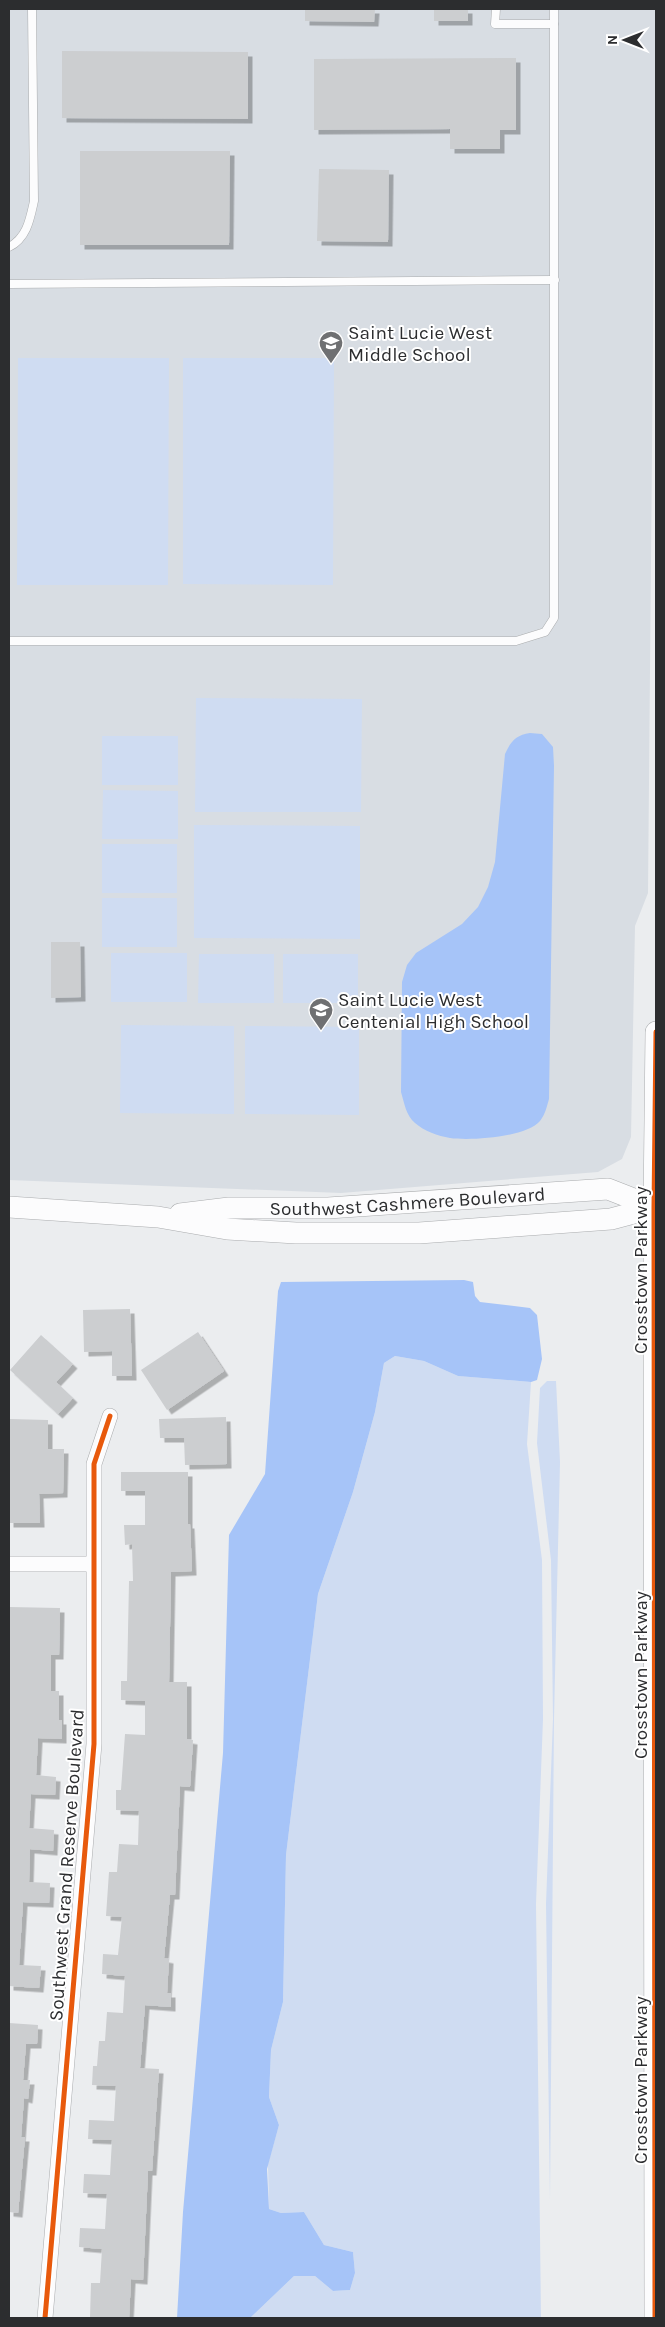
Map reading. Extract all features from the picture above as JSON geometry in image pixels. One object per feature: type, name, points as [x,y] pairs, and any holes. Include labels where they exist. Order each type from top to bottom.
[{"type":"main road","name":"Crosstown Parkway","points":[[656,1032],[656,2318]]},
{"type":"main road","name":"Southwest Cashmere Boulevard","points":[[158,1217],[228,1208],[328,1208],[608,1189],[655,1207]]},
{"type":"main road","name":"Southwest Cashmere Boulevard","points":[[9,1207],[158,1217],[237,1230],[296,1233],[419,1233],[611,1219],[655,1207]]},
{"type":"street","name":"Southwest Grand Reserve Boulevard","points":[[45,2318],[94,1744],[94,1464],[110,1416]]},
{"type":"street","points":[[9,1564],[93,1564]]},
{"type":"lane","points":[[9,247],[28,229],[34,201],[32,9]]},
{"type":"lane","points":[[496,9],[495,24],[554,24]]},
{"type":"lane","points":[[9,640],[516,641],[545,632],[554,618],[554,9]]},
{"type":"lane","points":[[9,284],[555,280]]},
{"type":"shaded area","points":[[9,9],[656,9],[648,893],[635,926],[631,1137],[622,1159],[598,1172],[341,1193],[9,1180]]},
{"type":"shaded area","points":[[18,358],[169,358],[168,585],[17,585]]},
{"type":"shaded area","points":[[183,358],[334,358],[333,585],[183,584]]},
{"type":"shaded area","points":[[196,698],[362,699],[361,812],[195,812]]},
{"type":"shaded area","points":[[102,736],[178,736],[178,785],[102,785]]},
{"type":"shaded area","points":[[103,790],[178,791],[178,839],[102,839]]},
{"type":"shaded area","points":[[194,825],[360,826],[360,939],[194,938]]},
{"type":"shaded area","points":[[102,844],[177,844],[177,893],[102,893]]},
{"type":"shaded area","points":[[102,898],[177,898],[177,947],[102,947]]},
{"type":"shaded area","points":[[111,953],[187,953],[187,1002],[111,1002]]},
{"type":"shaded area","points":[[199,954],[274,954],[274,1003],[198,1003]]},
{"type":"shaded area","points":[[283,954],[358,954],[358,1003],[283,1003]]},
{"type":"shaded area","points":[[121,1025],[234,1026],[234,1114],[120,1113]]},
{"type":"shaded area","points":[[245,1026],[359,1027],[359,1115],[245,1114]]},
{"type":"shaded area","points":[[395,1356],[424,1361],[458,1376],[531,1382],[527,1444],[542,1560],[543,1719],[536,1904],[541,2318],[250,2318],[294,2276],[315,2276],[333,2291],[350,2290],[355,2273],[353,2252],[324,2245],[304,2212],[281,2213],[269,2209],[268,2164],[279,2125],[269,2097],[271,2050],[283,2002],[286,1855],[318,1594],[353,1492],[375,1412],[384,1363]]},
{"type":"shaded area","points":[[547,1381],[556,1381],[560,1462],[554,1719],[550,2200],[546,1904],[553,1719],[551,1560],[537,1443],[540,1388]]},
{"type":"water","points":[[530,733],[542,734],[553,747],[554,766],[549,1099],[545,1113],[540,1121],[523,1131],[498,1137],[459,1139],[445,1137],[427,1131],[415,1123],[409,1117],[404,1104],[401,1092],[402,982],[407,965],[416,953],[462,924],[478,907],[488,887],[495,862],[505,754],[514,739]]},
{"type":"water","points":[[464,1280],[473,1282],[475,1296],[480,1302],[530,1308],[537,1315],[542,1359],[537,1380],[531,1382],[458,1376],[424,1361],[395,1356],[384,1363],[375,1412],[353,1492],[318,1594],[286,1855],[283,2002],[271,2050],[269,2097],[279,2125],[267,2169],[269,2209],[281,2213],[304,2212],[324,2245],[353,2252],[355,2273],[350,2290],[333,2291],[315,2276],[294,2276],[250,2318],[177,2318],[183,2212],[223,1753],[229,1535],[265,1474],[278,1291],[281,1282]]},
{"type":"building","points":[[305,9],[375,9],[374,22],[305,21]]},
{"type":"building","points":[[434,9],[468,9],[468,21],[434,21]]},
{"type":"building","points":[[62,51],[248,52],[248,119],[62,118]]},
{"type":"building","points":[[516,58],[516,130],[500,130],[500,149],[450,149],[450,129],[314,130],[314,59]]},
{"type":"building","points":[[80,151],[230,151],[229,245],[80,245]]},
{"type":"building","points":[[319,169],[389,170],[388,242],[317,241]]},
{"type":"building","points":[[51,942],[80,942],[81,997],[51,998]]},
{"type":"building","points":[[130,1309],[132,1376],[112,1376],[112,1351],[84,1352],[83,1310]]},
{"type":"building","points":[[198,1332],[224,1371],[167,1410],[141,1370]]},
{"type":"building","points":[[41,1335],[73,1364],[56,1382],[73,1398],[58,1414],[10,1370]]},
{"type":"building","points":[[226,1417],[227,1464],[185,1465],[184,1438],[160,1438],[159,1419]]},
{"type":"building","points":[[9,1419],[48,1420],[48,1449],[64,1449],[63,1493],[39,1494],[40,1523],[9,1523]]},
{"type":"building","points":[[121,1472],[188,1472],[188,1524],[190,1524],[192,1571],[171,1572],[169,1682],[187,1682],[187,1739],[193,1740],[190,1787],[180,1786],[175,1895],[170,1895],[164,1958],[169,1959],[167,1993],[171,1993],[171,2007],[145,2005],[140,2068],[159,2069],[152,2171],[148,2171],[143,2280],[131,2279],[129,2318],[90,2318],[91,2283],[100,2283],[102,2249],[79,2247],[80,2228],[105,2229],[107,2194],[83,2193],[84,2174],[110,2175],[112,2140],[88,2139],[89,2120],[114,2121],[116,2086],[92,2085],[93,2066],[97,2066],[99,2041],[105,2041],[107,2012],[123,2013],[125,1976],[102,1974],[103,1954],[118,1955],[122,1917],[106,1916],[109,1872],[117,1872],[119,1844],[138,1845],[139,1811],[116,1810],[116,1790],[121,1790],[125,1734],[145,1735],[145,1701],[121,1700],[121,1681],[127,1681],[129,1581],[133,1581],[132,1544],[125,1545],[124,1525],[145,1525],[145,1491],[121,1491]]},
{"type":"building","points":[[9,1607],[60,1608],[59,1655],[51,1655],[51,1691],[59,1691],[59,1720],[62,1720],[62,1739],[38,1738],[36,1775],[56,1777],[55,1795],[31,1794],[29,1828],[54,1830],[53,1851],[30,1849],[29,1882],[50,1883],[49,1903],[23,1902],[19,1965],[41,1966],[39,1988],[9,1986]]},
{"type":"building","points":[[9,2023],[38,2025],[37,2044],[26,2044],[23,2080],[30,2080],[28,2099],[24,2098],[21,2137],[25,2137],[18,2213],[9,2212]]},
{"type":"cycle path","points":[[655,2318],[654,1207],[656,1032]]},
{"type":"cycle path","points":[[45,2318],[94,1744],[94,1464],[110,1416]]},
{"type":"place","name":"Saint Lucie West Middle School","points":[[331,364]]},
{"type":"place","name":"Saint Lucie West Centenial High School","points":[[321,1031]]}]
